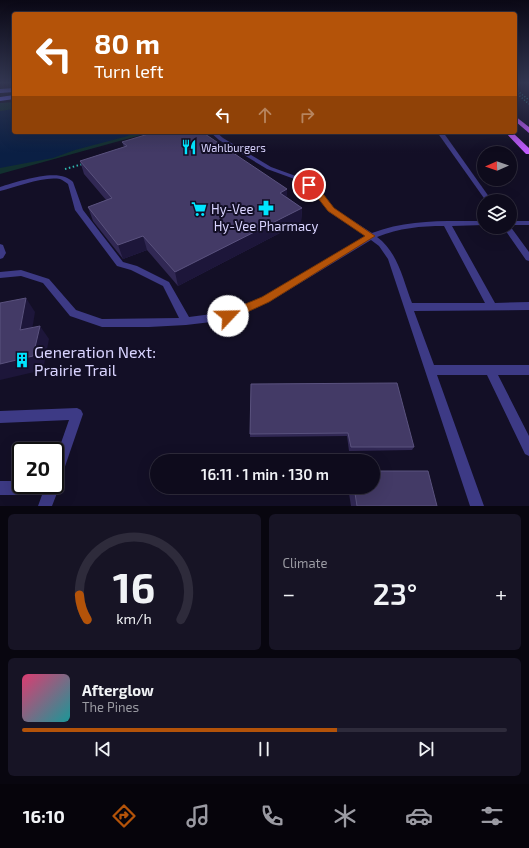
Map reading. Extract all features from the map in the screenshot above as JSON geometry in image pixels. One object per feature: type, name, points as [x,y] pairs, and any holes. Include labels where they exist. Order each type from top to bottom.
[{"type":"main road","points":[[517,120],[529,131]]},
{"type":"main road","points":[[510,134],[529,152]]},
{"type":"lane","points":[[215,134],[268,168],[302,180],[317,191],[331,210],[382,244],[392,259],[477,506]]},
{"type":"lane","points":[[441,134],[484,194]]},
{"type":"lane","points":[[0,189],[25,181],[45,179],[62,178],[71,183],[79,210],[120,264],[134,268],[166,284],[186,321]]},
{"type":"lane","points":[[0,275],[21,273],[46,281],[74,313],[102,323],[186,321],[228,316],[266,300],[383,230],[406,225],[477,223]]},
{"type":"lane","points":[[517,223],[529,223]]},
{"type":"lane","points":[[447,224],[492,307]]},
{"type":"lane","points":[[512,234],[529,258]]},
{"type":"lane","points":[[0,248],[2,253],[0,256]]},
{"type":"lane","points":[[408,306],[529,306]]},
{"type":"lane","points":[[430,370],[529,370]]},
{"type":"lane","points":[[490,370],[522,432],[529,450]]},
{"type":"lane","points":[[0,417],[77,414],[64,452]]},
{"type":"lane","points":[[0,488],[12,487]]},
{"type":"lane","points":[[45,506],[49,494]]},
{"type":"path","points":[[58,172],[86,163]]},
{"type":"green space","points":[[0,106],[12,106],[12,134],[145,134],[0,174]]},
{"type":"water","points":[[12,109],[12,134],[130,134],[53,158],[0,168],[0,111]]},
{"type":"building","name":"Hy-Vee","points":[[148,134],[205,134],[287,189],[280,193],[302,208],[175,272],[143,236],[118,245],[88,207],[112,198],[80,161],[127,146],[122,142]]},
{"type":"building","points":[[26,298],[20,330],[40,326],[33,356],[0,364],[0,303]]},
{"type":"building","points":[[397,383],[414,447],[351,447],[348,433],[250,434],[251,384]]},
{"type":"building","points":[[380,471],[428,471],[437,506],[357,506],[355,494],[380,494]]},
{"type":"place","name":"Wahlburgers","points":[[189,147]]},
{"type":"place","name":"Hy-Vee Pharmacy","points":[[266,208]]},
{"type":"place","name":"Hy-Vee","points":[[199,209]]},
{"type":"place","name":"Generation Next: Prairie Trail","points":[[22,360]]},
{"type":"route","points":[[228,316],[266,300],[371,236],[331,210],[317,191],[309,185]]}]
